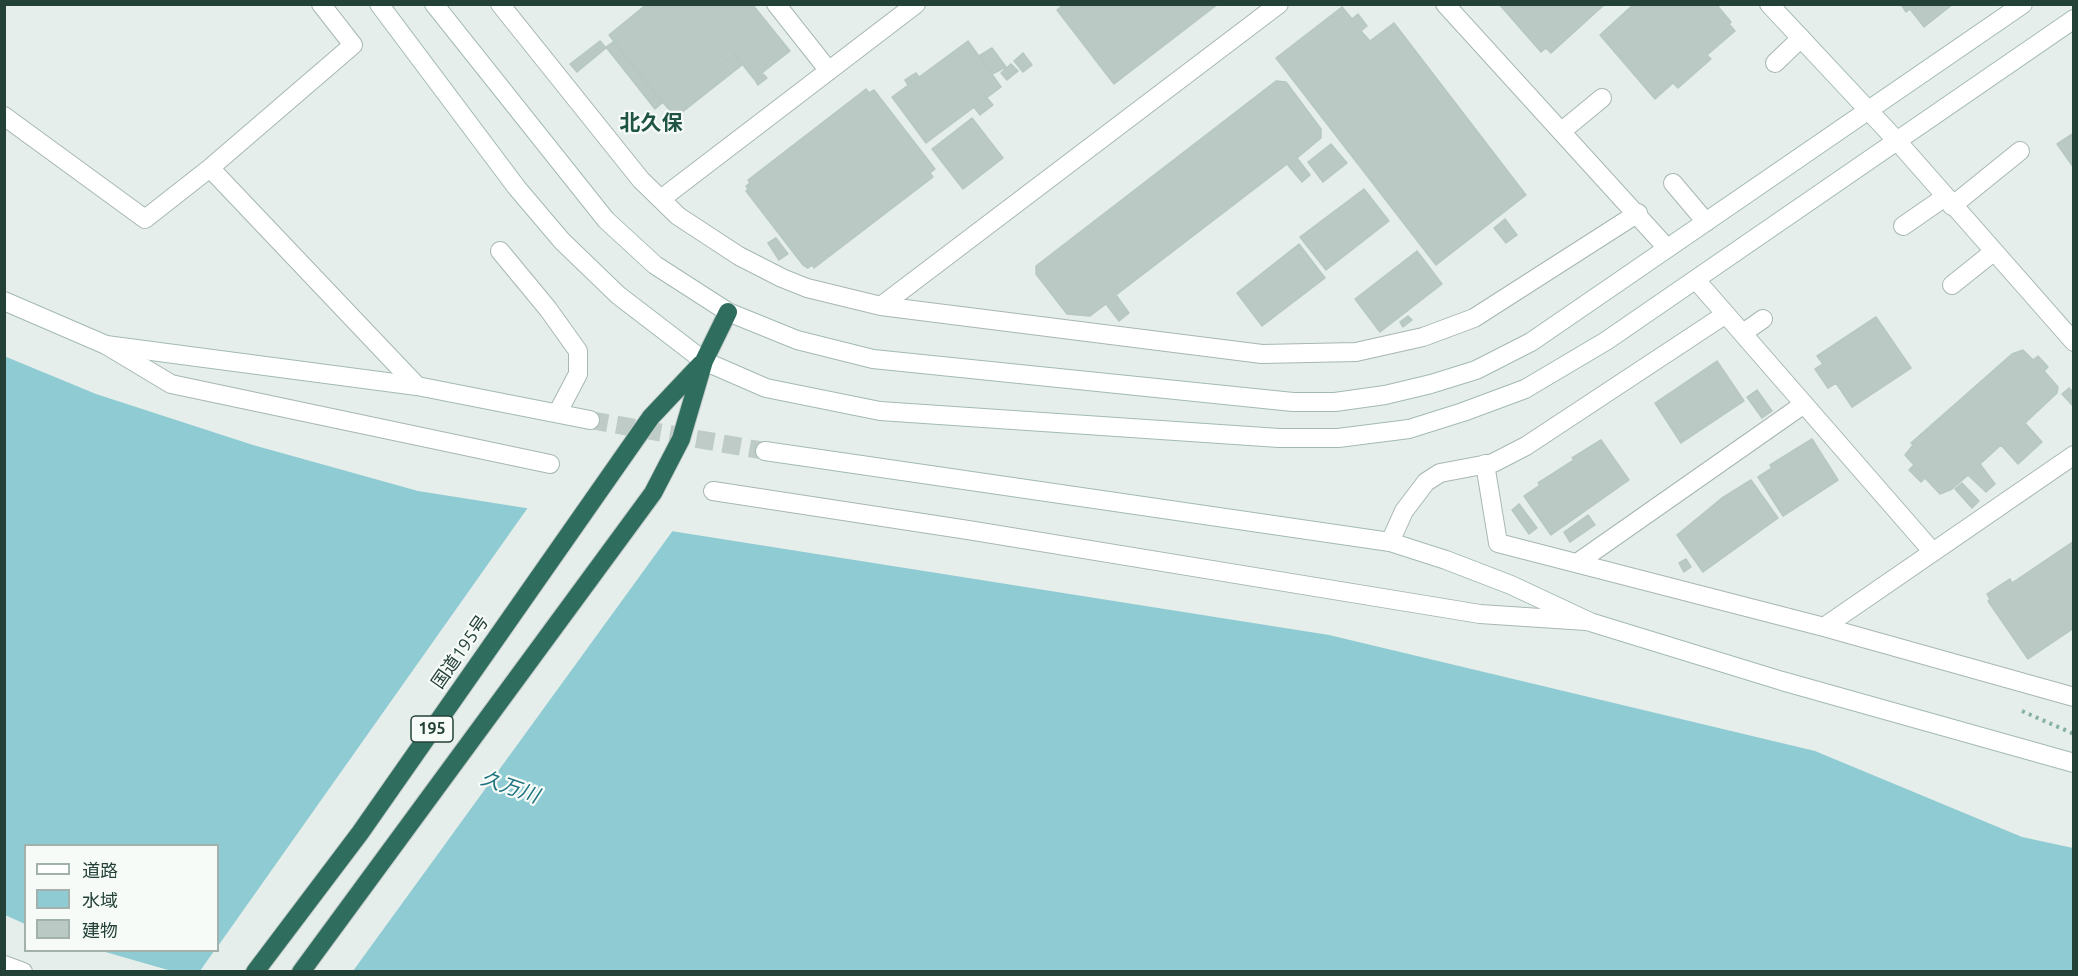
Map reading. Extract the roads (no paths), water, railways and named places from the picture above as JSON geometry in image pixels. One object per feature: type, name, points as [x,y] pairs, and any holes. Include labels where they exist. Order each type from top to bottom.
[{"type":"highway","name":"国道195号","points":[[301,972],[653,493],[681,440],[704,361],[728,312]]},
{"type":"highway","name":"国道195号","points":[[255,972],[360,833],[651,417],[704,361]]},
{"type":"street","points":[[4,116],[145,219],[210,168],[352,45],[321,4]]},
{"type":"street","points":[[380,4],[517,188],[562,241],[618,295],[704,361],[766,388],[880,411],[1279,438],[1338,438],[1409,429],[1525,388],[1606,341],[2073,20]]},
{"type":"street","points":[[434,4],[606,220],[655,265],[728,312],[797,340],[873,359],[1293,402],[1335,402],[1385,395],[1476,370],[1531,342],[2023,4]]},
{"type":"street","points":[[500,4],[641,180],[678,216],[704,235],[756,266],[807,288],[881,306],[1262,354],[1356,352],[1423,337],[1474,318],[1638,213]]},
{"type":"street","points":[[776,4],[829,71]]},
{"type":"street","points":[[661,199],[916,4]]},
{"type":"street","points":[[881,306],[1279,4]]},
{"type":"street","points":[[1445,4],[1638,213],[1667,248]]},
{"type":"street","points":[[1769,4],[1898,142],[1992,253],[2073,342]]},
{"type":"street","points":[[1775,63],[1801,38]]},
{"type":"street","points":[[1562,131],[1602,98]]},
{"type":"street","points":[[1903,226],[1948,202],[2020,151]]},
{"type":"street","points":[[210,168],[417,386]]},
{"type":"street","points":[[1673,183],[1706,222]]},
{"type":"street","points":[[500,251],[548,309],[578,351],[578,374],[558,412]]},
{"type":"street","points":[[1952,285],[1992,253]]},
{"type":"street","points":[[1696,280],[1932,551]]},
{"type":"street","points":[[4,301],[106,345],[171,384],[550,464]]},
{"type":"street","points":[[1390,542],[1404,511],[1426,482],[1440,472],[1485,464],[1526,446],[1726,314]]},
{"type":"street","points":[[1743,333],[1763,320]]},
{"type":"street","points":[[106,345],[417,386],[590,420]]},
{"type":"street","points":[[1577,563],[1804,404]]},
{"type":"street","points":[[765,451],[1390,542],[1489,576],[1590,622],[1782,681],[2073,763]]},
{"type":"street","points":[[1824,627],[2073,455]]},
{"type":"street","points":[[1485,464],[1498,543],[1824,627],[2073,697]]},
{"type":"street","points":[[713,491],[968,530],[1480,614],[1590,622]]},
{"type":"street","points":[[4,965],[22,972]]},
{"type":"water","name":"久万川","points":[[4,356],[96,394],[253,445],[418,491],[1329,635],[1815,751],[2022,837],[2073,848],[2073,971],[175,972],[105,952],[219,952],[219,844],[24,844],[24,924],[5,915]]},
{"type":"tunnel","points":[[590,420],[765,451]]},
{"type":"district","name":"北久保","points":[[651,123]]}]
